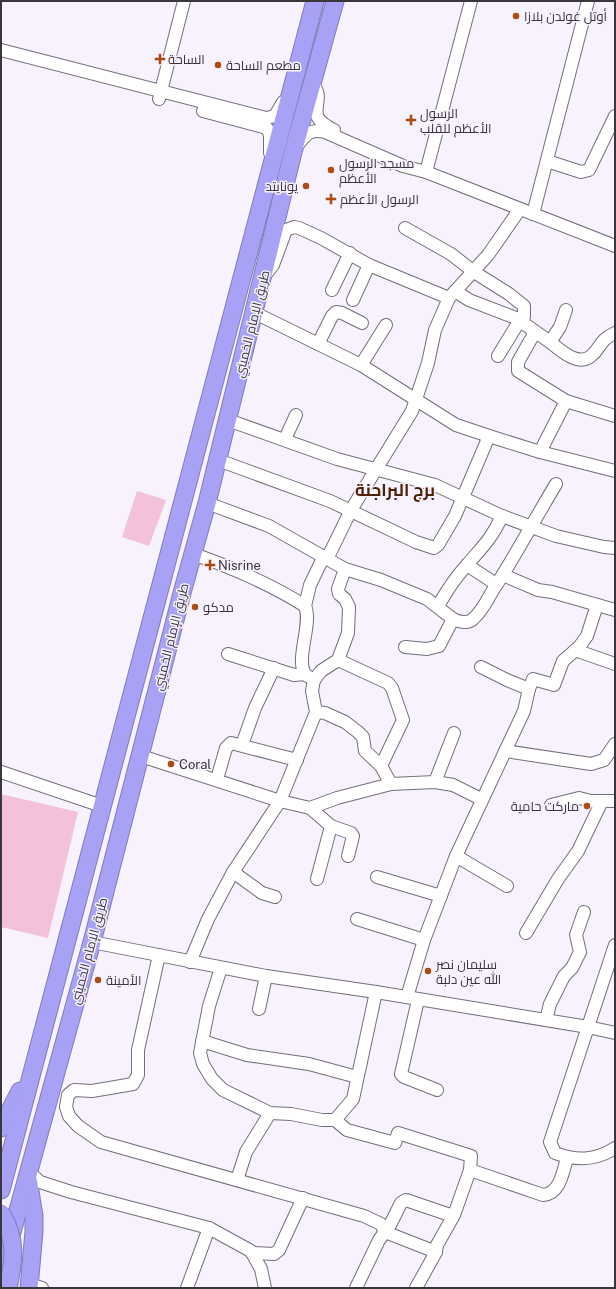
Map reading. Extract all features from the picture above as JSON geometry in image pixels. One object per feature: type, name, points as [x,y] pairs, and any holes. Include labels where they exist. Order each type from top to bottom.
[{"type":"highway","name":"طريق الإمام الخميني","points":[[1,1190],[55,980],[75,914],[102,806],[273,165],[315,1]]},
{"type":"highway","name":"طريق الإمام الخميني","points":[[1,1272],[92,942],[141,756],[178,606],[208,503],[293,152],[334,1]]},
{"type":"highway","points":[[168,557],[170,567],[176,572],[183,571],[192,558]]},
{"type":"highway","points":[[156,601],[166,590],[173,590],[178,598],[178,606]]},
{"type":"highway","points":[[1,1128],[22,1085],[32,1073]]},
{"type":"highway","points":[[15,1139],[19,1147],[24,1150],[32,1149],[37,1145]]},
{"type":"highway","points":[[28,1173],[27,1240],[30,1287]]},
{"type":"highway","points":[[1,1213],[12,1234],[14,1251],[13,1265],[8,1288]]},
{"type":"street","points":[[160,96],[184,1]]},
{"type":"street","points":[[425,172],[472,1]]},
{"type":"street","points":[[533,214],[588,1]]},
{"type":"street","points":[[1,50],[267,128],[270,135],[273,165]]},
{"type":"street","points":[[1,56],[160,96],[269,118],[277,114],[295,80]]},
{"type":"street","points":[[312,83],[318,94],[316,112],[320,127]]},
{"type":"street","points":[[546,162],[581,172],[589,170],[615,116]]},
{"type":"street","points":[[320,127],[425,172],[615,246]]},
{"type":"street","points":[[293,152],[305,135],[320,127]]},
{"type":"street","points":[[190,962],[208,920],[232,872],[280,801],[316,712],[310,677],[302,661],[308,615],[305,606],[310,585],[351,510],[407,422],[417,399],[428,363],[435,330],[452,294],[488,256],[520,209]]},
{"type":"street","points":[[263,277],[273,265],[283,235],[288,228],[299,228],[369,264],[520,320],[568,355],[580,360],[590,357],[604,338],[615,333]]},
{"type":"street","points":[[405,228],[450,254],[522,304],[525,309],[525,314],[498,356]]},
{"type":"street","points":[[332,290],[350,253]]},
{"type":"street","points":[[353,300],[369,264]]},
{"type":"street","points":[[550,342],[560,327],[566,310]]},
{"type":"street","points":[[318,344],[332,316],[336,312],[342,313],[362,323]]},
{"type":"street","points":[[255,313],[361,364],[456,425],[540,452],[615,471]]},
{"type":"street","points":[[361,364],[386,325]]},
{"type":"street","points":[[535,332],[518,362],[518,370],[566,401],[615,415]]},
{"type":"street","points":[[540,452],[566,401]]},
{"type":"street","points":[[285,440],[296,415]]},
{"type":"street","points":[[228,420],[337,459],[435,485],[502,516],[556,536],[604,547],[615,548]]},
{"type":"street","points":[[218,460],[351,510],[416,542],[434,548],[438,545],[455,516],[489,436]]},
{"type":"street","points":[[208,503],[269,526],[345,569],[381,580],[427,599],[438,606],[443,613],[458,621],[472,620],[487,602],[556,484]]},
{"type":"street","points":[[438,606],[450,585],[491,538],[502,516]]},
{"type":"street","points":[[192,558],[238,572],[305,606]]},
{"type":"street","points":[[467,565],[500,580],[552,592],[615,610]]},
{"type":"street","points":[[228,654],[299,676],[310,677],[338,660],[342,654],[349,623],[350,611],[348,604],[338,591],[345,569]]},
{"type":"street","points":[[437,1090],[404,1077],[401,1074],[412,999],[424,940],[456,856],[481,799],[524,711],[532,678],[554,684],[562,660],[575,650],[587,636],[598,605]]},
{"type":"street","points":[[405,647],[427,649],[439,646],[453,619]]},
{"type":"street","points":[[575,650],[615,664]]},
{"type":"street","points":[[338,660],[388,682],[392,688],[403,720],[381,766]]},
{"type":"street","points":[[481,667],[529,689]]},
{"type":"street","points":[[242,745],[255,708],[274,668]]},
{"type":"street","points":[[316,712],[325,713],[345,722],[358,732],[362,738],[365,751],[381,766],[391,784]]},
{"type":"street","points":[[434,782],[454,733]]},
{"type":"street","points":[[216,779],[228,744],[235,743],[297,760]]},
{"type":"street","points":[[505,750],[591,764],[604,760],[615,744]]},
{"type":"street","points":[[141,756],[216,779],[280,801],[310,808],[330,826],[351,833],[353,836],[348,856]]},
{"type":"street","points":[[1,772],[102,806]]},
{"type":"street","points":[[310,808],[337,798],[391,784],[434,782],[453,785],[481,799]]},
{"type":"street","points":[[551,805],[579,798],[615,801]]},
{"type":"street","points":[[526,933],[558,879],[578,851],[602,801]]},
{"type":"street","points":[[317,879],[330,826]]},
{"type":"street","points":[[456,856],[508,886]]},
{"type":"street","points":[[232,872],[262,893],[275,897]]},
{"type":"street","points":[[376,877],[441,896]]},
{"type":"street","points":[[546,1020],[550,1004],[564,976],[572,968],[580,952],[576,935],[584,912]]},
{"type":"street","points":[[357,919],[424,940]]},
{"type":"street","points":[[92,942],[266,976],[376,992],[588,1027],[615,1033]]},
{"type":"street","points":[[615,945],[550,1142],[554,1153],[575,1160],[593,1158],[607,1154],[615,1148]]},
{"type":"street","points":[[159,955],[138,1050],[139,1068],[136,1080],[133,1084],[92,1091],[74,1090],[68,1095],[66,1101],[69,1116],[78,1126],[101,1142],[303,1198],[374,1220],[381,1224],[385,1232],[436,1252]]},
{"type":"street","points":[[221,968],[208,1006],[200,1053],[203,1064],[212,1079],[223,1090],[270,1113],[291,1114],[322,1120],[335,1120],[346,1130],[394,1143],[398,1133],[471,1156],[470,1170],[453,1216],[437,1245],[436,1252],[416,1288]]},
{"type":"street","points":[[259,1009],[266,976]]},
{"type":"street","points":[[335,1120],[353,1099],[376,992]]},
{"type":"street","points":[[202,1041],[246,1054],[309,1064],[357,1076]]},
{"type":"street","points":[[237,1180],[246,1152],[270,1113]]},
{"type":"street","points":[[470,1170],[543,1195],[549,1195],[556,1189],[567,1158]]},
{"type":"street","points":[[28,1173],[37,1180],[70,1192],[209,1228],[252,1253],[274,1254],[279,1250],[303,1198]]},
{"type":"street","points":[[356,1288],[379,1240],[401,1203],[406,1200],[453,1216]]},
{"type":"street","points":[[187,1288],[209,1228]]},
{"type":"street","points":[[252,1253],[261,1269],[265,1288]]},
{"type":"shaded area","points":[[137,491],[166,500],[149,546],[122,537]]},
{"type":"shaded area","points":[[1,794],[78,812],[48,938],[1,927]]},
{"type":"place","name":"أوتل غولدن بلازا","points":[[516,16]]},
{"type":"place","name":"الساحة","points":[[160,59]]},
{"type":"place","name":"مطعم الساحة","points":[[218,65]]},
{"type":"place","name":"الرسول الأعظم للقلب","points":[[411,120]]},
{"type":"place","name":"مسجد الرسول الأعظم","points":[[331,170]]},
{"type":"place","name":"يونايتد","points":[[306,186]]},
{"type":"place","name":"الرسول الأعظم","points":[[331,199]]},
{"type":"place","name":"Nisrine","points":[[210,565]]},
{"type":"place","name":"مدكو","points":[[195,607]]},
{"type":"place","name":"Coral","points":[[171,764]]},
{"type":"place","name":"ماركت حامية","points":[[587,806]]},
{"type":"place","name":"سليمان نصر الله عين دلبة","points":[[428,971]]},
{"type":"place","name":"الأمينة","points":[[98,980]]},
{"type":"district","name":"برج البراجنة","points":[[395,490]]}]
